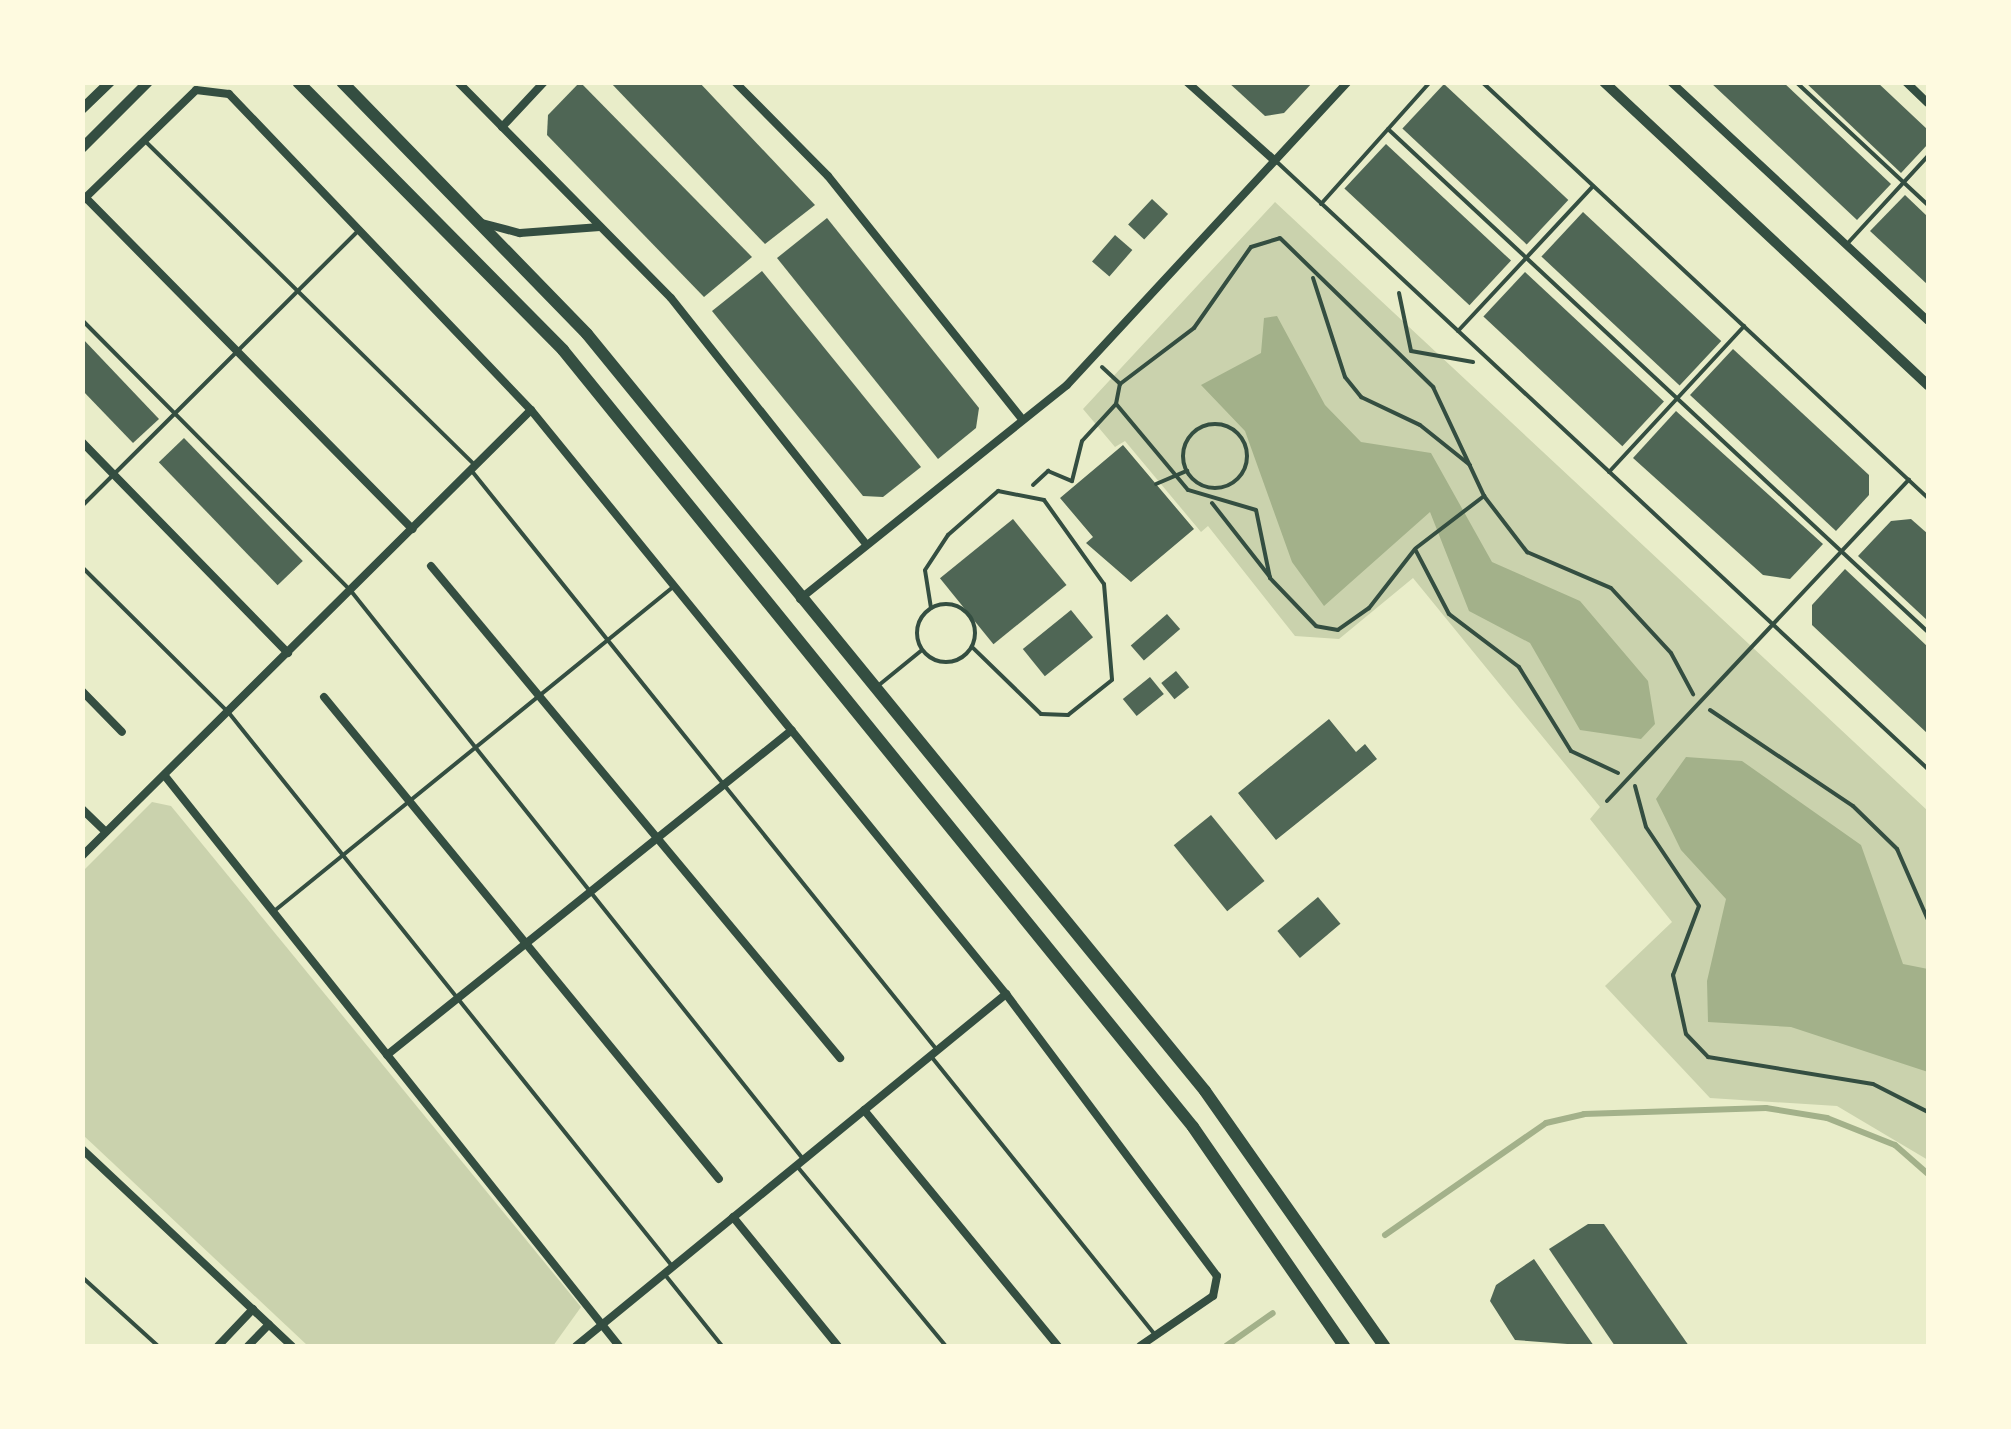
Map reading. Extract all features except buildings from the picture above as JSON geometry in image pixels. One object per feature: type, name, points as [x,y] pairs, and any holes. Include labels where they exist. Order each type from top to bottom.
[{"type":"main road","points":[[346,85],[587,334],[1205,1092],[1384,1346]]},
{"type":"main road","points":[[299,86],[600,395],[1193,1127],[1344,1346]]},
{"type":"street","points":[[82,109],[110,82]]},
{"type":"street","points":[[82,148],[148,82]]},
{"type":"street","points":[[458,82],[671,298],[867,545]]},
{"type":"street","points":[[502,126],[544,82]]},
{"type":"street","points":[[736,82],[828,176],[1022,420]]},
{"type":"street","points":[[1187,82],[1275,161]]},
{"type":"street","points":[[1604,82],[1928,384]]},
{"type":"street","points":[[1671,82],[1928,321]]},
{"type":"street","points":[[1906,82],[1928,103]]},
{"type":"street","points":[[800,598],[1022,420],[1092,358],[1344,84]]},
{"type":"street","points":[[412,530],[84,200],[196,90],[216,88],[531,410],[677,584],[1118,1137],[1219,1288],[1140,1346]]},
{"type":"street","points":[[478,222],[520,233],[600,227]]},
{"type":"street","points":[[82,856],[531,410]]},
{"type":"street","points":[[82,442],[288,653]]},
{"type":"street","points":[[432,566],[840,1058]]},
{"type":"street","points":[[82,691],[122,732]]},
{"type":"street","points":[[324,697],[719,1179]]},
{"type":"street","points":[[387,1055],[792,730]]},
{"type":"street","points":[[165,776],[620,1346]]},
{"type":"street","points":[[82,808],[106,832]]},
{"type":"street","points":[[576,1346],[1006,994]]},
{"type":"street","points":[[864,1110],[1058,1346]]},
{"type":"street","points":[[82,1149],[292,1346]]},
{"type":"street","points":[[733,1216],[838,1346]]},
{"type":"street","points":[[218,1346],[253,1309]]},
{"type":"street","points":[[248,1346],[269,1324]]},
{"type":"lane","points":[[1321,204],[1430,82]]},
{"type":"lane","points":[[1482,82],[1928,498]]},
{"type":"lane","points":[[1796,82],[1928,205]]},
{"type":"lane","points":[[1388,129],[1928,632]]},
{"type":"lane","points":[[145,141],[474,468],[1156,1336]]},
{"type":"lane","points":[[1846,245],[1928,156]]},
{"type":"lane","points":[[1275,161],[1928,769]]},
{"type":"lane","points":[[1458,331],[1594,186]]},
{"type":"lane","points":[[82,506],[358,230]]},
{"type":"lane","points":[[82,320],[351,590],[946,1346]]},
{"type":"lane","points":[[1609,472],[1744,326]]},
{"type":"lane","points":[[1607,801],[1909,480]]},
{"type":"lane","points":[[998,491],[1027,491],[1096,564],[1112,680],[1068,715],[1041,714],[972,647],[966,612],[931,608],[925,570],[940,544],[998,491]]},
{"type":"lane","points":[[82,567],[229,713],[672,1266]]},
{"type":"lane","points":[[273,912],[677,584]]},
{"type":"lane","points":[[922,650],[918,622],[931,608]]},
{"type":"lane","points":[[922,650],[948,662],[972,647]]},
{"type":"lane","points":[[876,688],[922,650]]},
{"type":"lane","points":[[664,1273],[722,1346]]},
{"type":"lane","points":[[82,1276],[158,1346]]},
{"type":"path","points":[[1027,491],[1048,471],[1072,480],[1082,442],[1116,404],[1120,384],[1194,328],[1266,237],[1300,255],[1313,278],[1344,377],[1360,398],[1420,425],[1470,465]]},
{"type":"path","points":[[1313,278],[1403,359],[1454,415],[1484,496],[1527,552],[1611,588],[1671,653],[1699,705],[1853,806],[1897,849],[1928,920]]},
{"type":"path","points":[[1400,278],[1398,312],[1411,351]]},
{"type":"path","points":[[1403,359],[1411,351]]},
{"type":"path","points":[[1411,351],[1453,365],[1488,360]]},
{"type":"path","points":[[1092,358],[1120,384]]},
{"type":"path","points":[[1116,404],[1176,476],[1212,503],[1270,578],[1316,626],[1338,630],[1368,608],[1415,548],[1484,496]]},
{"type":"path","points":[[1201,427],[1228,427],[1242,439],[1246,466],[1228,486],[1202,486],[1186,471],[1184,447],[1201,427]]},
{"type":"path","points":[[1156,484],[1186,471]]},
{"type":"path","points":[[1212,503],[1256,510],[1270,578]]},
{"type":"path","points":[[1415,548],[1449,614],[1519,667],[1571,751],[1632,776],[1646,827],[1698,906],[1673,975],[1686,1034],[1708,1056],[1873,1084],[1928,1112]]},
{"type":"shaded area","points":[[1275,202],[1928,811],[1928,1160],[1837,1106],[1710,1098],[1605,986],[1672,922],[1590,819],[1600,807],[1413,578],[1339,639],[1295,636],[1208,526],[1201,532],[1125,441],[1115,447],[1083,409]]},
{"type":"shaded area","points":[[1277,316],[1325,405],[1361,442],[1431,453],[1492,562],[1580,601],[1648,681],[1655,724],[1641,739],[1580,730],[1530,643],[1469,611],[1430,512],[1324,606],[1292,562],[1245,431],[1201,385],[1261,353],[1264,318]]},
{"type":"shaded area","points":[[1686,757],[1742,761],[1861,845],[1903,964],[1928,969],[1928,1072],[1791,1027],[1708,1022],[1707,981],[1726,899],[1681,850],[1656,799]]},
{"type":"shaded area","points":[[152,802],[171,806],[581,1307],[553,1346],[308,1346],[83,1135],[83,871]]},
{"type":"waterway","points":[[1385,1235],[1546,1123],[1584,1114],[1766,1108],[1827,1118],[1895,1145],[1928,1174]]},
{"type":"waterway","points":[[1226,1346],[1273,1313]]}]
